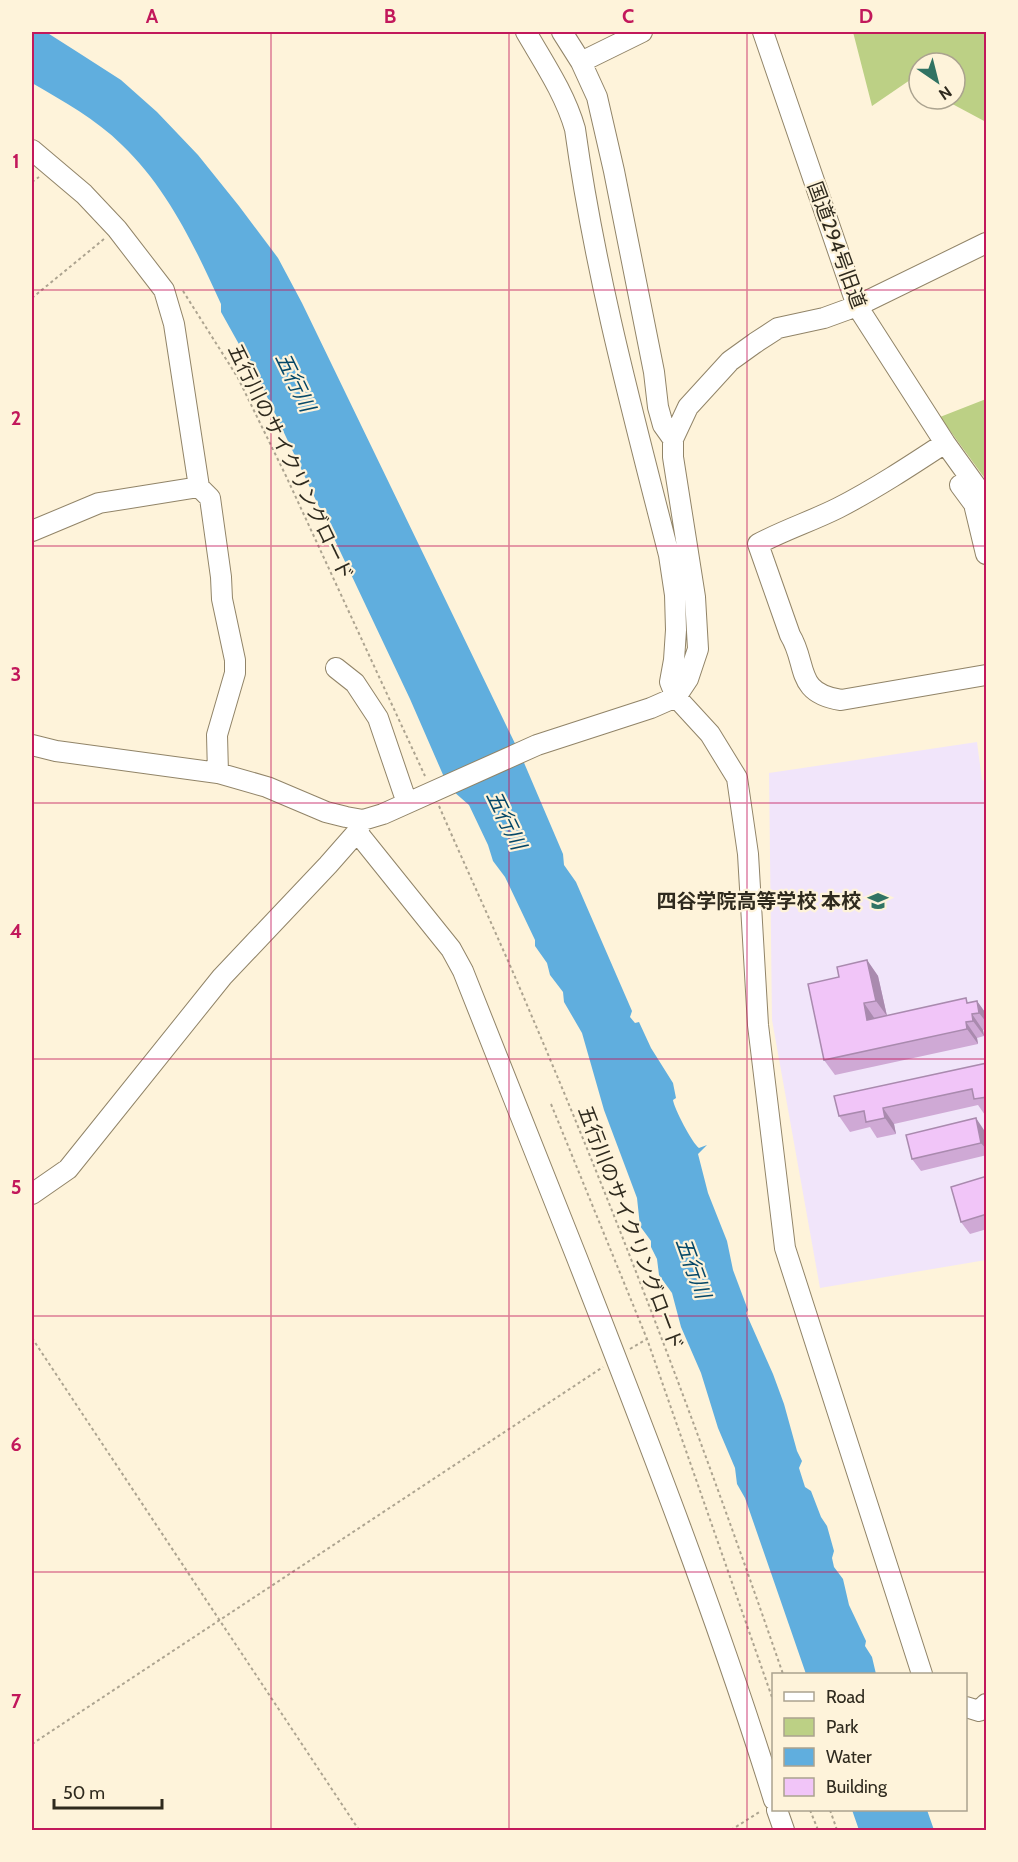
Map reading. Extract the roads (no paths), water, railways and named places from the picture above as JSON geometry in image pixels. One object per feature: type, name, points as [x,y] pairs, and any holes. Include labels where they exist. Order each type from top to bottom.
[{"type":"street","points":[[526,32],[558,88],[575,129],[591,237],[603,292],[669,555],[675,595],[676,630],[670,682],[676,697],[710,734],[737,778],[748,854],[758,1024],[785,1248],[922,1673]]},
{"type":"street","points":[[562,32],[581,62],[597,97],[654,372],[658,407],[663,425],[673,439]]},
{"type":"street","points":[[581,62],[642,32]]},
{"type":"street","name":"国道294号旧道","points":[[763,32],[857,306],[945,443],[987,500]]},
{"type":"street","points":[[32,150],[84,194],[117,229],[158,280],[171,308],[199,487],[210,498],[222,599],[235,660],[232,682],[217,735],[218,774]]},
{"type":"street","points":[[32,1194],[68,1169],[222,977],[360,826],[433,789],[537,745],[651,708],[676,697],[688,679],[698,649],[695,597],[673,439],[688,406],[730,361],[778,328],[824,318],[857,306],[987,243]]},
{"type":"street","points":[[945,443],[893,477],[838,507],[758,544],[790,635],[795,643],[803,675],[816,690],[841,700],[987,675]]},
{"type":"street","points":[[962,468],[956,479],[974,504],[987,554]]},
{"type":"street","points":[[32,531],[99,503],[199,487]]},
{"type":"street","points":[[336,668],[355,683],[378,718],[407,803]]},
{"type":"street","points":[[32,745],[56,751],[218,774],[267,787],[360,826],[451,949],[463,971],[683,1534],[734,1677],[772,1806]]},
{"type":"street","points":[[967,1707],[979,1710],[987,1704]]},
{"type":"street","points":[[774,1811],[784,1830]]},
{"type":"water","name":"五行川","points":[[32,32],[46,32],[121,80],[157,112],[198,155],[278,258],[302,303],[522,758],[563,854],[564,865],[576,882],[632,1011],[630,1017],[635,1023],[639,1022],[651,1048],[673,1083],[676,1098],[673,1100],[674,1104],[688,1133],[699,1148],[707,1145],[698,1154],[708,1193],[727,1241],[733,1270],[748,1310],[746,1313],[784,1404],[802,1461],[799,1468],[805,1487],[811,1491],[827,1526],[834,1551],[832,1558],[834,1567],[843,1579],[849,1605],[866,1641],[865,1646],[872,1657],[876,1673],[806,1673],[745,1498],[737,1484],[735,1468],[718,1428],[701,1373],[681,1327],[672,1293],[659,1275],[651,1241],[640,1226],[637,1198],[604,1110],[582,1033],[564,1002],[563,992],[550,975],[547,963],[535,946],[535,940],[505,877],[493,861],[469,805],[453,791],[444,777],[410,699],[260,382],[221,312],[221,304],[201,261],[167,200],[153,180],[122,145],[79,111],[32,83]]},
{"type":"water","points":[[852,1811],[927,1811],[934,1830],[859,1830]]},
{"type":"place","name":"四谷学院高等学校 本校","points":[[878,901]]}]
